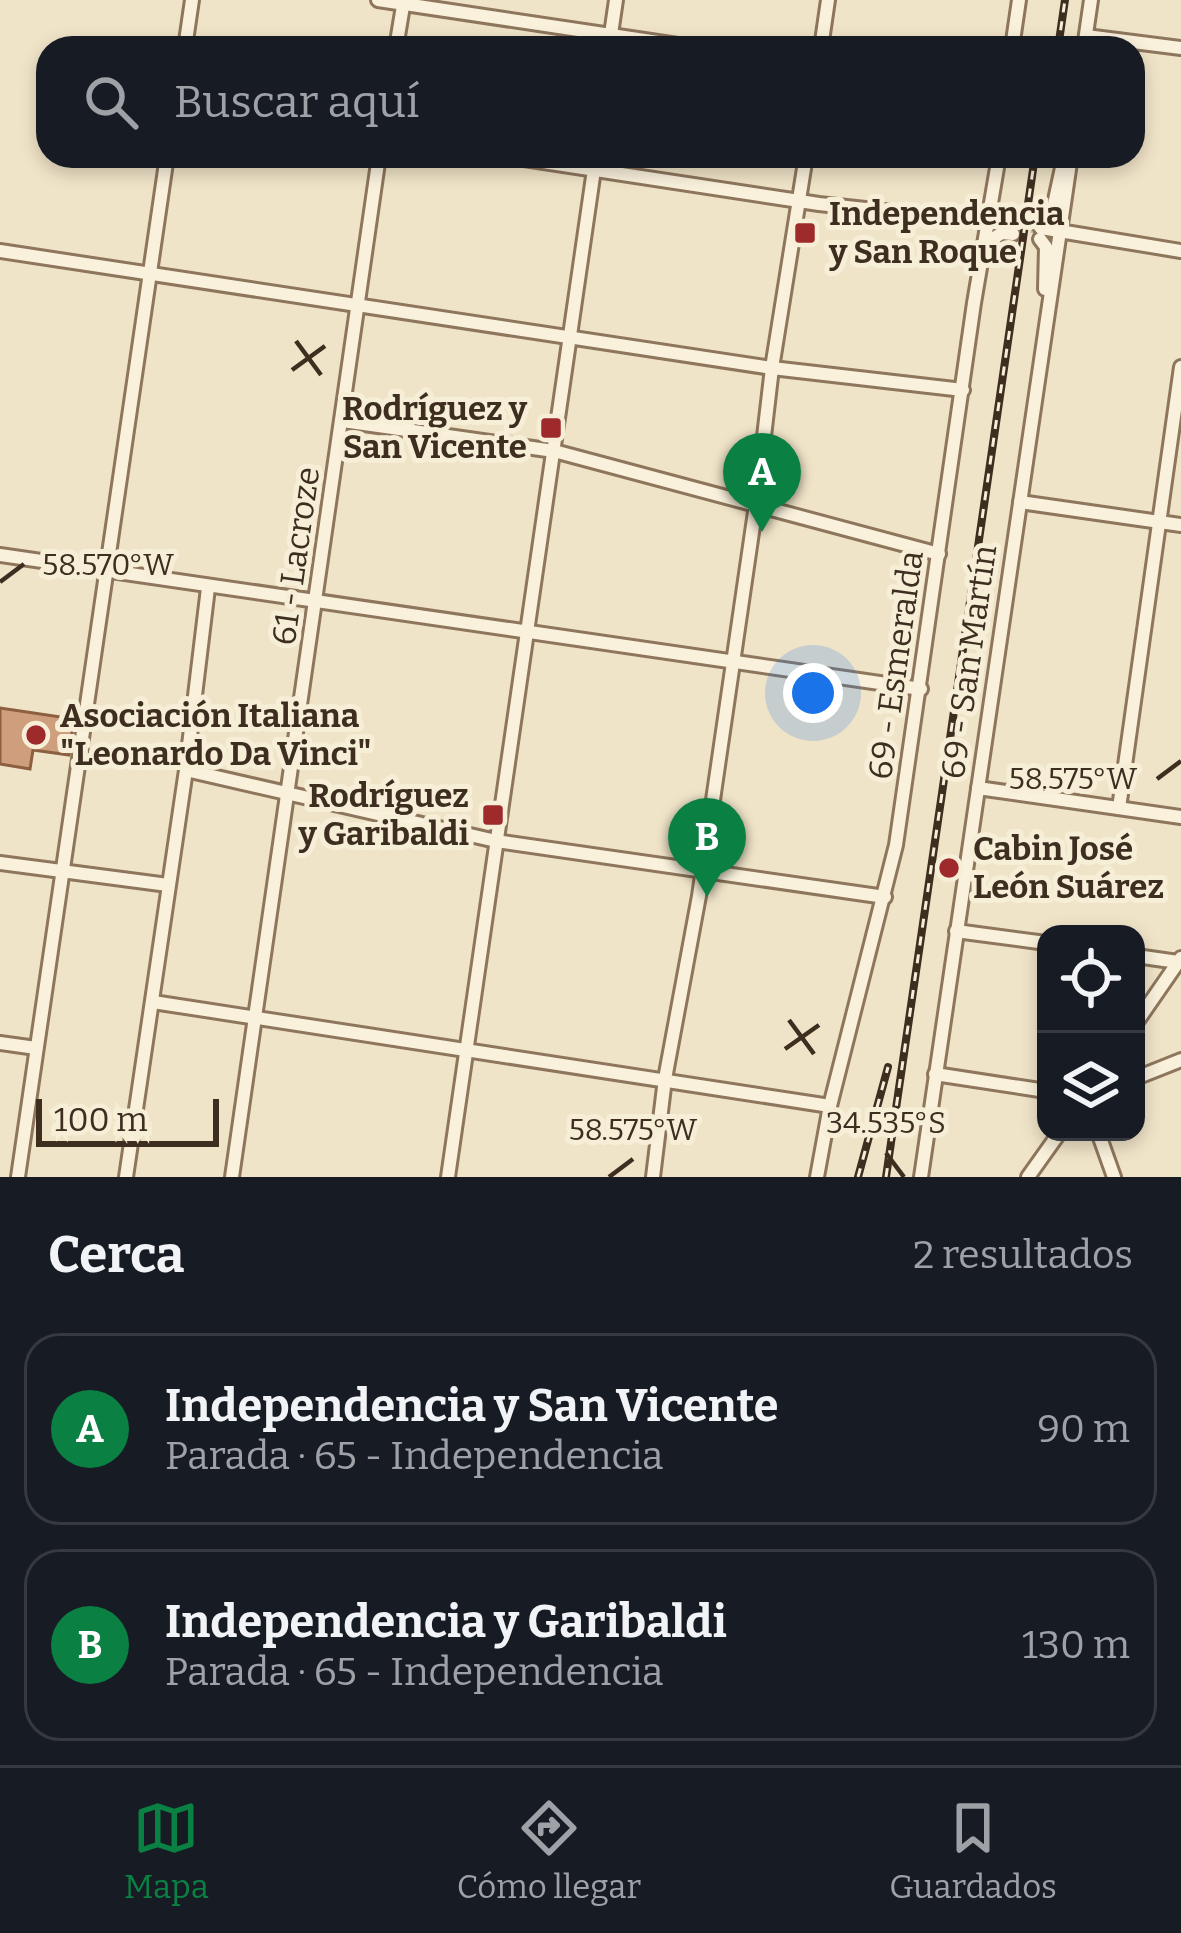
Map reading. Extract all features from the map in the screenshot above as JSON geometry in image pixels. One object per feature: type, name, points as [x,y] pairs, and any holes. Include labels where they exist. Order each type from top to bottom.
[{"type":"street","points":[[187,36],[192,0]]},
{"type":"street","points":[[377,0],[584,36]]},
{"type":"street","points":[[611,36],[616,0]]},
{"type":"street","points":[[822,36],[828,0]]},
{"type":"street","points":[[1014,36],[1019,0]]},
{"type":"street","points":[[1086,36],[1091,0]]},
{"type":"street","points":[[399,36],[404,2]]},
{"type":"street","points":[[1145,46],[1181,48]]},
{"type":"street","points":[[18,1177],[165,168]]},
{"type":"street","name":"61 - Lacroze","points":[[232,1177],[377,168]]},
{"type":"street","points":[[576,168],[800,201],[988,220],[1013,229],[994,238],[984,290],[974,304]]},
{"type":"street","points":[[448,1177],[594,168]]},
{"type":"street","points":[[653,1177],[664,1079],[703,871],[804,168]]},
{"type":"street","name":"69 - Esmeralda","points":[[817,1177],[830,1106],[885,897],[921,689],[997,168]]},
{"type":"street","points":[[1040,233],[1052,214],[1065,168]]},
{"type":"street","name":"69 - San Martín","points":[[921,1177],[1063,230],[1067,168]]},
{"type":"street","points":[[1040,233],[1063,230],[1181,251]]},
{"type":"street","points":[[1040,233],[1046,248],[1048,321]]},
{"type":"street","points":[[0,251],[772,368],[963,390]]},
{"type":"street","points":[[1119,808],[1181,367]]},
{"type":"street","points":[[344,422],[554,452],[939,554]]},
{"type":"street","points":[[1020,502],[1181,525]]},
{"type":"street","points":[[0,555],[921,689]]},
{"type":"street","points":[[126,1177],[208,588]]},
{"type":"street","points":[[186,770],[496,841],[885,897]]},
{"type":"street","points":[[978,788],[1181,817]]},
{"type":"street","points":[[0,863],[168,885]]},
{"type":"street","points":[[956,931],[1037,943]]},
{"type":"street","points":[[1145,957],[1179,960],[1145,1010]]},
{"type":"street","points":[[153,1002],[830,1106]]},
{"type":"street","points":[[0,1043],[36,1048]]},
{"type":"street","points":[[1145,1074],[1181,1060]]},
{"type":"street","points":[[935,1074],[1037,1090]]},
{"type":"street","points":[[1028,1177],[1054,1141]]},
{"type":"street","points":[[1101,1141],[1114,1177]]},
{"type":"building","name":"Asociación Italiana \"Leonardo Da Vinci\"","points":[[0,708],[74,719],[69,755],[33,750],[30,769],[0,764]]},
{"type":"tunnel","points":[[1013,225],[1041,228]]},
{"type":"railway","points":[[1060,36],[1065,0]]},
{"type":"railway","points":[[886,1177],[1033,168]]},
{"type":"railway","points":[[858,1177],[888,1067]]},
{"type":"place","name":"Independencia y San Roque","points":[[805,233]]},
{"type":"place","name":"Rodríguez y San Vicente","points":[[551,428]]},
{"type":"place","name":"Independencia y San Vicente","points":[[762,532]]},
{"type":"place","name":"Asociación Italiana \"Leonardo Da Vinci\"","points":[[36,735]]},
{"type":"place","name":"Rodríguez y Garibaldi","points":[[493,815]]},
{"type":"place","name":"Cabin José León Suárez","points":[[949,868]]},
{"type":"place","name":"Independencia y Garibaldi","points":[[707,897]]}]
